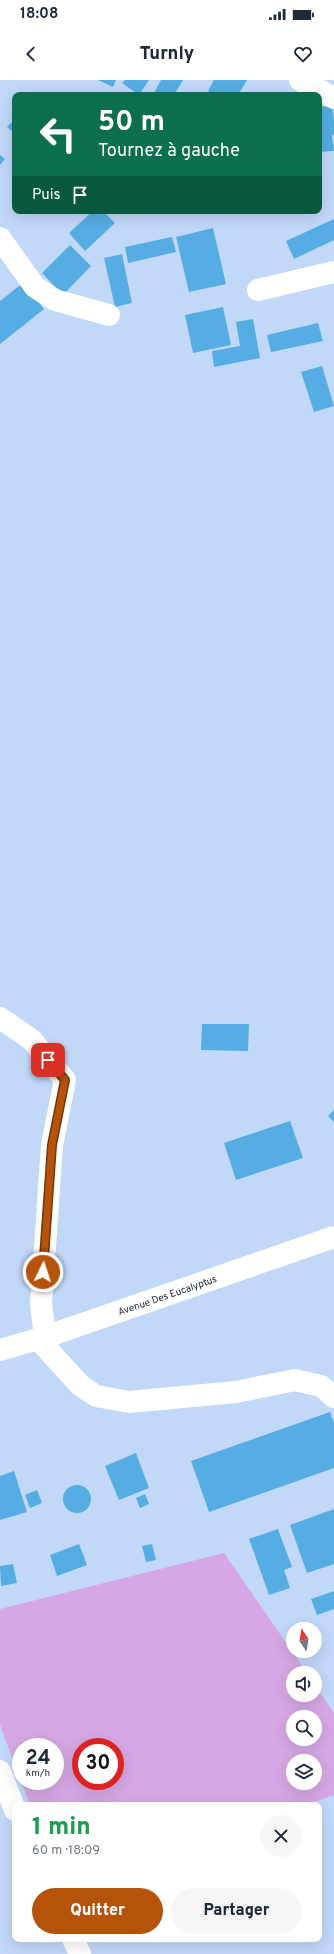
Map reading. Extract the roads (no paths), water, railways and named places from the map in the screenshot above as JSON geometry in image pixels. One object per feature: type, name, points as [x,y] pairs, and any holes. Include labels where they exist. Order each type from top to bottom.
[{"type":"street","points":[[300,80],[334,98]]},
{"type":"street","points":[[0,238],[35,287],[55,300],[109,315]]},
{"type":"street","points":[[258,290],[334,272]]},
{"type":"street","points":[[0,1018],[32,1040],[65,1080],[52,1145],[41,1304],[41,1338],[80,1385],[96,1396],[129,1402],[236,1392],[295,1380],[321,1386],[334,1397]]},
{"type":"street","name":"Avenue Des Eucalyptus","points":[[0,1350],[41,1338],[334,1237]]},
{"type":"street","points":[[0,1771],[12,1802]]},
{"type":"street","points":[[74,1942],[80,1954]]}]
